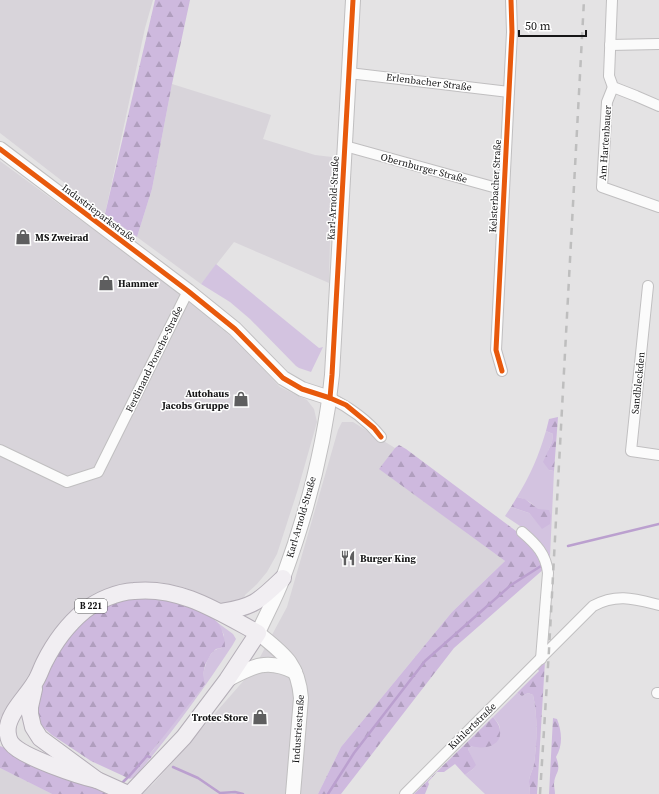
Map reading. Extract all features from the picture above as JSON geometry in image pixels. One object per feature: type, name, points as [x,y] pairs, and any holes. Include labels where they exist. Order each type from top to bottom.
[{"type":"main road","points":[[221,612],[238,610],[250,606],[259,600],[283,578]]},
{"type":"main road","name":"B 221","points":[[97,780],[45,743],[36,732],[31,721],[30,707],[36,682],[44,663],[70,623],[86,610],[114,595],[152,589],[182,595],[221,612],[258,633]]},
{"type":"main road","name":"Karl-Arnold-Straße","points":[[129,794],[156,768],[184,737],[227,680],[258,633]]},
{"type":"main road","name":"B 221","points":[[36,682],[9,722],[8,733],[11,744],[20,751],[58,768],[97,780],[129,794]]},
{"type":"street","name":"Karl-Arnold-Straße","points":[[258,633],[283,578],[307,502],[325,428],[330,398],[353,0]]},
{"type":"street","name":"Kelsterbacher Straße","points":[[502,371],[496,350],[512,32],[511,0]]},
{"type":"street","name":"Am Hartenbauer","points":[[612,0],[609,76],[613,87],[607,102],[602,187],[659,207]]},
{"type":"street","points":[[610,45],[659,44]]},
{"type":"street","name":"Erlenbacher Straße","points":[[349,73],[509,92]]},
{"type":"street","points":[[613,87],[659,106]]},
{"type":"street","name":"Obernburger Straße","points":[[345,146],[504,190]]},
{"type":"street","name":"Industrieparkstraße","points":[[0,149],[188,291]]},
{"type":"street","name":"Sandbleckden","points":[[648,286],[631,451],[659,455]]},
{"type":"street","points":[[188,291],[234,329],[283,378],[302,389],[346,405],[374,428],[381,437]]},
{"type":"street","name":"Ferdinand-Porsche-Straße","points":[[0,450],[67,482],[98,472],[188,291]]},
{"type":"street","points":[[522,532],[534,542],[547,563],[548,573],[540,659]]},
{"type":"street","name":"Kuhlertstraße","points":[[404,794],[594,606],[602,601],[617,598],[632,599],[659,605]]},
{"type":"street","name":"Industriestraße","points":[[258,633],[283,653],[290,661],[296,672],[300,685],[301,698],[293,794]]},
{"type":"street","points":[[227,680],[261,664],[284,667],[296,672]]},
{"type":"shaded area","points":[[0,0],[153,0],[145,28],[105,214],[0,133]]},
{"type":"shaded area","points":[[172,84],[271,115],[263,139],[315,155],[332,157],[329,283],[234,242],[201,284],[137,237],[152,189]]},
{"type":"shaded area","points":[[0,161],[175,289],[240,344],[280,387],[307,400],[314,409],[317,422],[298,489],[277,554],[267,572],[245,595],[243,604],[227,605],[183,587],[159,582],[142,582],[120,586],[79,605],[62,620],[26,679],[0,727]]},
{"type":"shaded area","points":[[216,264],[319,348],[323,347],[311,372],[296,366],[250,319],[230,302],[201,284]]},
{"type":"shaded area","points":[[342,422],[353,422],[395,448],[380,469],[505,561],[452,612],[341,747],[318,794],[142,794],[154,783],[253,670],[287,607],[338,430]]},
{"type":"shaded area","points":[[546,431],[553,434],[552,442],[548,451],[549,470],[554,471],[550,557],[548,559],[526,530],[505,516],[511,507],[529,513],[542,528],[536,508],[524,499],[517,497],[534,465]]},
{"type":"shaded area","points":[[218,623],[233,634],[236,639],[209,680],[173,729],[135,777],[130,779],[157,745],[203,675],[211,654],[222,648],[224,635]]},
{"type":"shaded area","points":[[517,693],[522,696],[528,693],[533,695],[535,703],[536,738],[534,764],[529,780],[530,794],[485,794],[465,775],[473,769],[475,765],[468,749],[472,746],[497,741],[500,728],[493,717]]},
{"type":"shaded area","points":[[0,768],[52,794],[0,794]]},
{"type":"green space","points":[[155,0],[190,0],[152,189],[137,237],[105,214]]},
{"type":"green space","points":[[558,417],[554,471],[549,470],[543,462],[552,442],[553,434],[546,431],[549,419]]},
{"type":"green space","points":[[399,445],[520,534],[531,544],[545,568],[454,648],[341,794],[318,794],[341,747],[452,612],[505,561],[379,469]]},
{"type":"green space","points":[[517,497],[525,499],[538,509],[549,510],[551,516],[550,524],[542,529],[529,513],[511,507]]},
{"type":"green space","points":[[151,595],[188,606],[214,619],[222,629],[225,647],[216,649],[211,654],[205,665],[203,675],[205,684],[130,779],[91,761],[52,735],[38,720],[36,703],[50,669],[65,641],[83,621],[115,600]]},
{"type":"green space","points":[[545,661],[537,794],[530,794],[529,780],[534,764],[536,738],[535,703],[533,695],[528,693],[522,696],[517,693],[539,671],[537,668]]},
{"type":"green space","points":[[493,717],[498,723],[500,736],[491,746],[472,746],[468,749],[476,765],[473,769],[465,775],[455,764],[444,772],[437,772],[428,782],[429,784],[425,794],[414,794]]},
{"type":"green space","points":[[553,718],[557,719],[560,729],[561,743],[556,757],[558,769],[554,784],[555,794],[549,794]]},
{"type":"green space","points":[[0,746],[109,794],[52,794],[0,768]]},
{"type":"waterway","points":[[568,546],[659,524]]},
{"type":"waterway","points":[[328,794],[354,753],[425,661],[511,585],[541,566]]},
{"type":"waterway","points":[[120,785],[147,756],[150,757]]},
{"type":"waterway","points":[[173,767],[198,778],[220,793],[235,792],[243,794]]},
{"type":"railway","points":[[540,794],[584,0]]},
{"type":"cycle path","points":[[330,398],[353,0]]},
{"type":"cycle path","points":[[502,371],[496,350],[512,32],[511,0]]},
{"type":"cycle path","points":[[0,149],[188,291],[235,329],[283,378],[302,389],[346,405],[374,428],[381,437]]},
{"type":"place","name":"MS Zweirad","points":[[23,237]]},
{"type":"place","name":"Hammer","points":[[106,283]]},
{"type":"place","name":"Autohaus Jacobs Gruppe","points":[[241,399]]},
{"type":"place","name":"Burger King","points":[[348,558]]},
{"type":"place","name":"Trotec Store","points":[[260,717]]}]
